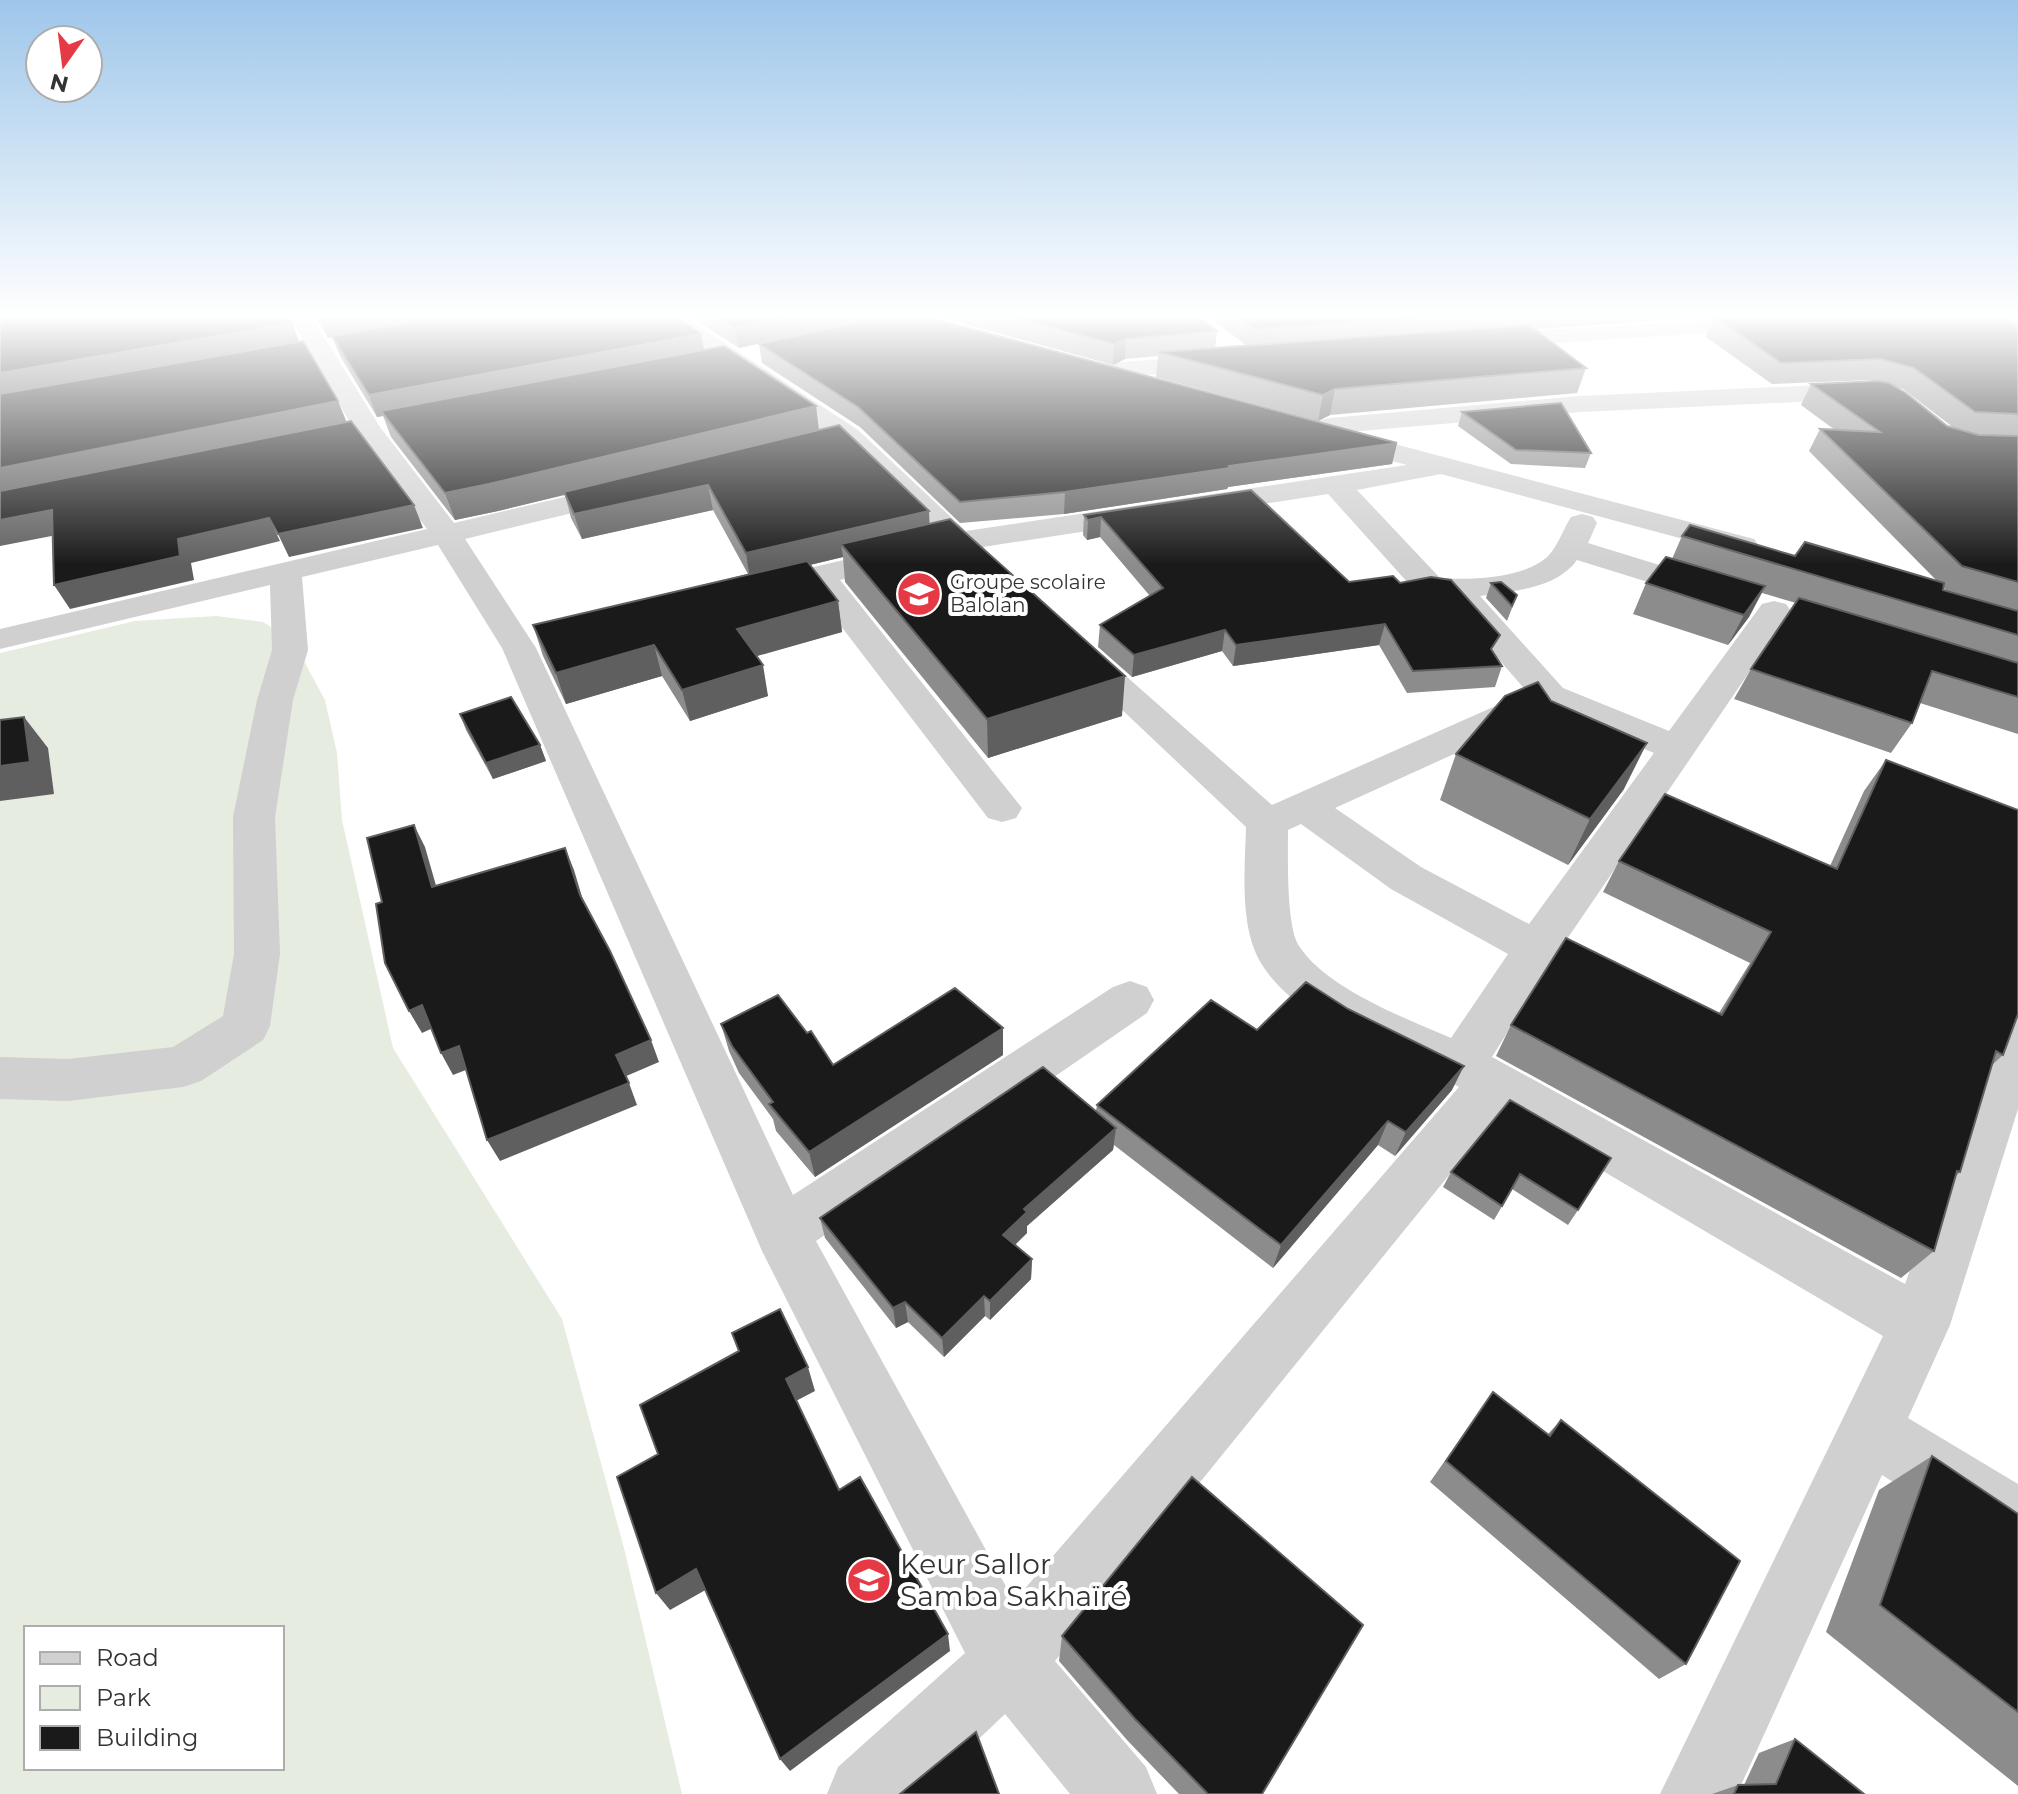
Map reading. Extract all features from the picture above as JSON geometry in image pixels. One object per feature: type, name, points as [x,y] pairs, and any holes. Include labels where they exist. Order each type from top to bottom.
[{"type":"street","points":[[349,398],[368,430],[534,644],[782,1233],[1008,1662],[1119,1794]]},
{"type":"street","points":[[781,398],[958,542],[1004,584]]},
{"type":"street","points":[[1739,398],[1580,404],[1304,429],[1764,552]]},
{"type":"street","points":[[729,597],[958,542],[1444,467]]},
{"type":"street","points":[[1336,485],[1430,587],[1456,589],[1540,575],[1554,567],[1570,548],[1591,506]]},
{"type":"street","points":[[0,639],[448,536],[648,486]]},
{"type":"street","points":[[865,1794],[1008,1662],[1477,1074],[1536,949],[1678,749],[1789,615],[1570,548]]},
{"type":"street","points":[[0,1078],[68,1080],[183,1066],[246,1026],[257,954],[254,817],[275,700],[290,650],[286,573]]},
{"type":"street","points":[[819,575],[1002,808]]},
{"type":"street","points":[[1456,589],[1550,696],[1678,749]]},
{"type":"street","points":[[1061,636],[1285,814],[1536,949]]},
{"type":"street","points":[[1285,814],[1550,696]]},
{"type":"street","points":[[1285,814],[1267,893],[1278,953],[1304,980],[1342,1007],[1477,1074],[1920,1325]]},
{"type":"street","points":[[782,1233],[1130,1000]]},
{"type":"street","points":[[1698,1794],[1920,1325],[2018,1032]]},
{"type":"street","points":[[1870,1431],[2018,1522]]},
{"type":"green space","points":[[216,616],[263,622],[293,641],[325,700],[337,753],[342,820],[393,1048],[562,1319],[624,1548],[682,1794],[0,1794],[0,653],[135,621]]},
{"type":"building","points":[[0,398],[336,398],[338,401],[0,468]]},
{"type":"building","points":[[451,398],[803,398],[816,406],[445,493],[381,411]]},
{"type":"building","points":[[843,398],[1228,398],[1397,443],[1065,492],[960,502],[858,407]]},
{"type":"building","points":[[1831,398],[1912,398],[1947,426],[1979,435],[2018,436],[2018,582],[1962,566],[1820,429],[1880,432]]},
{"type":"building","points":[[1955,398],[2018,398],[2018,414],[1975,412]]},
{"type":"building","points":[[1561,403],[1591,453],[1516,450],[1462,412]]},
{"type":"building","points":[[351,421],[414,505],[278,534],[269,518],[178,539],[180,556],[54,585],[52,510],[0,520],[0,491]]},
{"type":"building","points":[[839,425],[929,511],[746,553],[708,485],[574,514],[564,492]]},
{"type":"building","points":[[1251,490],[1349,582],[1393,576],[1400,583],[1431,577],[1451,580],[1500,635],[1491,649],[1502,666],[1413,671],[1385,624],[1236,645],[1225,630],[1134,655],[1100,625],[1163,588],[1101,517],[1088,520],[1084,515]]},
{"type":"building","points":[[950,519],[1125,676],[987,719],[841,544]]},
{"type":"building","points":[[1690,525],[1795,556],[1805,542],[1944,583],[1943,590],[2018,611],[2018,635],[1682,536]]},
{"type":"building","points":[[1666,557],[1765,586],[1744,615],[1646,583]]},
{"type":"building","points":[[807,561],[838,601],[737,629],[763,665],[682,690],[654,645],[556,673],[533,625]]},
{"type":"building","points":[[1501,582],[1517,595],[1512,606],[1491,583]]},
{"type":"building","points":[[1799,598],[2018,663],[2018,697],[1932,671],[1912,723],[1751,669]]},
{"type":"building","points":[[1538,682],[1551,701],[1647,743],[1590,819],[1456,754],[1505,696]]},
{"type":"building","points":[[511,697],[540,745],[486,763],[460,714]]},
{"type":"building","points":[[24,717],[30,762],[0,766],[0,720]]},
{"type":"building","points":[[1886,760],[2018,810],[2018,1014],[2003,1055],[1996,1051],[1934,1251],[1511,1025],[1566,938],[1722,1015],[1771,932],[1619,861],[1665,794],[1837,869]]},
{"type":"building","points":[[414,825],[432,887],[565,848],[580,895],[651,1040],[616,1055],[629,1083],[487,1140],[459,1046],[441,1053],[422,1005],[409,1011],[385,963],[376,904],[382,902],[367,838]]},
{"type":"building","points":[[1306,982],[1348,1009],[1464,1066],[1406,1132],[1388,1121],[1281,1245],[1097,1105],[1211,1000],[1257,1030]]},
{"type":"building","points":[[955,988],[1003,1028],[809,1152],[769,1104],[773,1102],[732,1046],[721,1024],[778,995],[807,1033],[811,1031],[833,1065]]},
{"type":"building","points":[[1043,1067],[1116,1128],[1024,1209],[1027,1212],[1003,1235],[1032,1259],[990,1301],[984,1296],[942,1338],[905,1302],[893,1308],[820,1218]]},
{"type":"building","points":[[1510,1100],[1611,1158],[1578,1210],[1520,1174],[1502,1206],[1451,1172]]},
{"type":"building","points":[[780,1309],[808,1367],[786,1379],[839,1490],[860,1477],[948,1634],[780,1759],[696,1569],[656,1593],[617,1477],[658,1454],[640,1405],[739,1351],[732,1333]]},
{"type":"building","points":[[1493,1392],[1550,1436],[1561,1420],[1740,1561],[1686,1664],[1446,1461]]},
{"type":"building","points":[[1932,1456],[2018,1514],[2018,1712],[1880,1605]]},
{"type":"building","points":[[1192,1477],[1363,1625],[1262,1794],[1208,1794],[1135,1719],[1062,1636]]},
{"type":"building","points":[[976,1732],[999,1794],[900,1794]]},
{"type":"building","points":[[1795,1739],[1864,1794],[1734,1794],[1738,1785],[1776,1784]]},
{"type":"place","name":"Groupe scolaire Balolan","points":[[919,594]]},
{"type":"place","name":"Keur Sallor Samba Sakhaïré","points":[[869,1580]]}]
